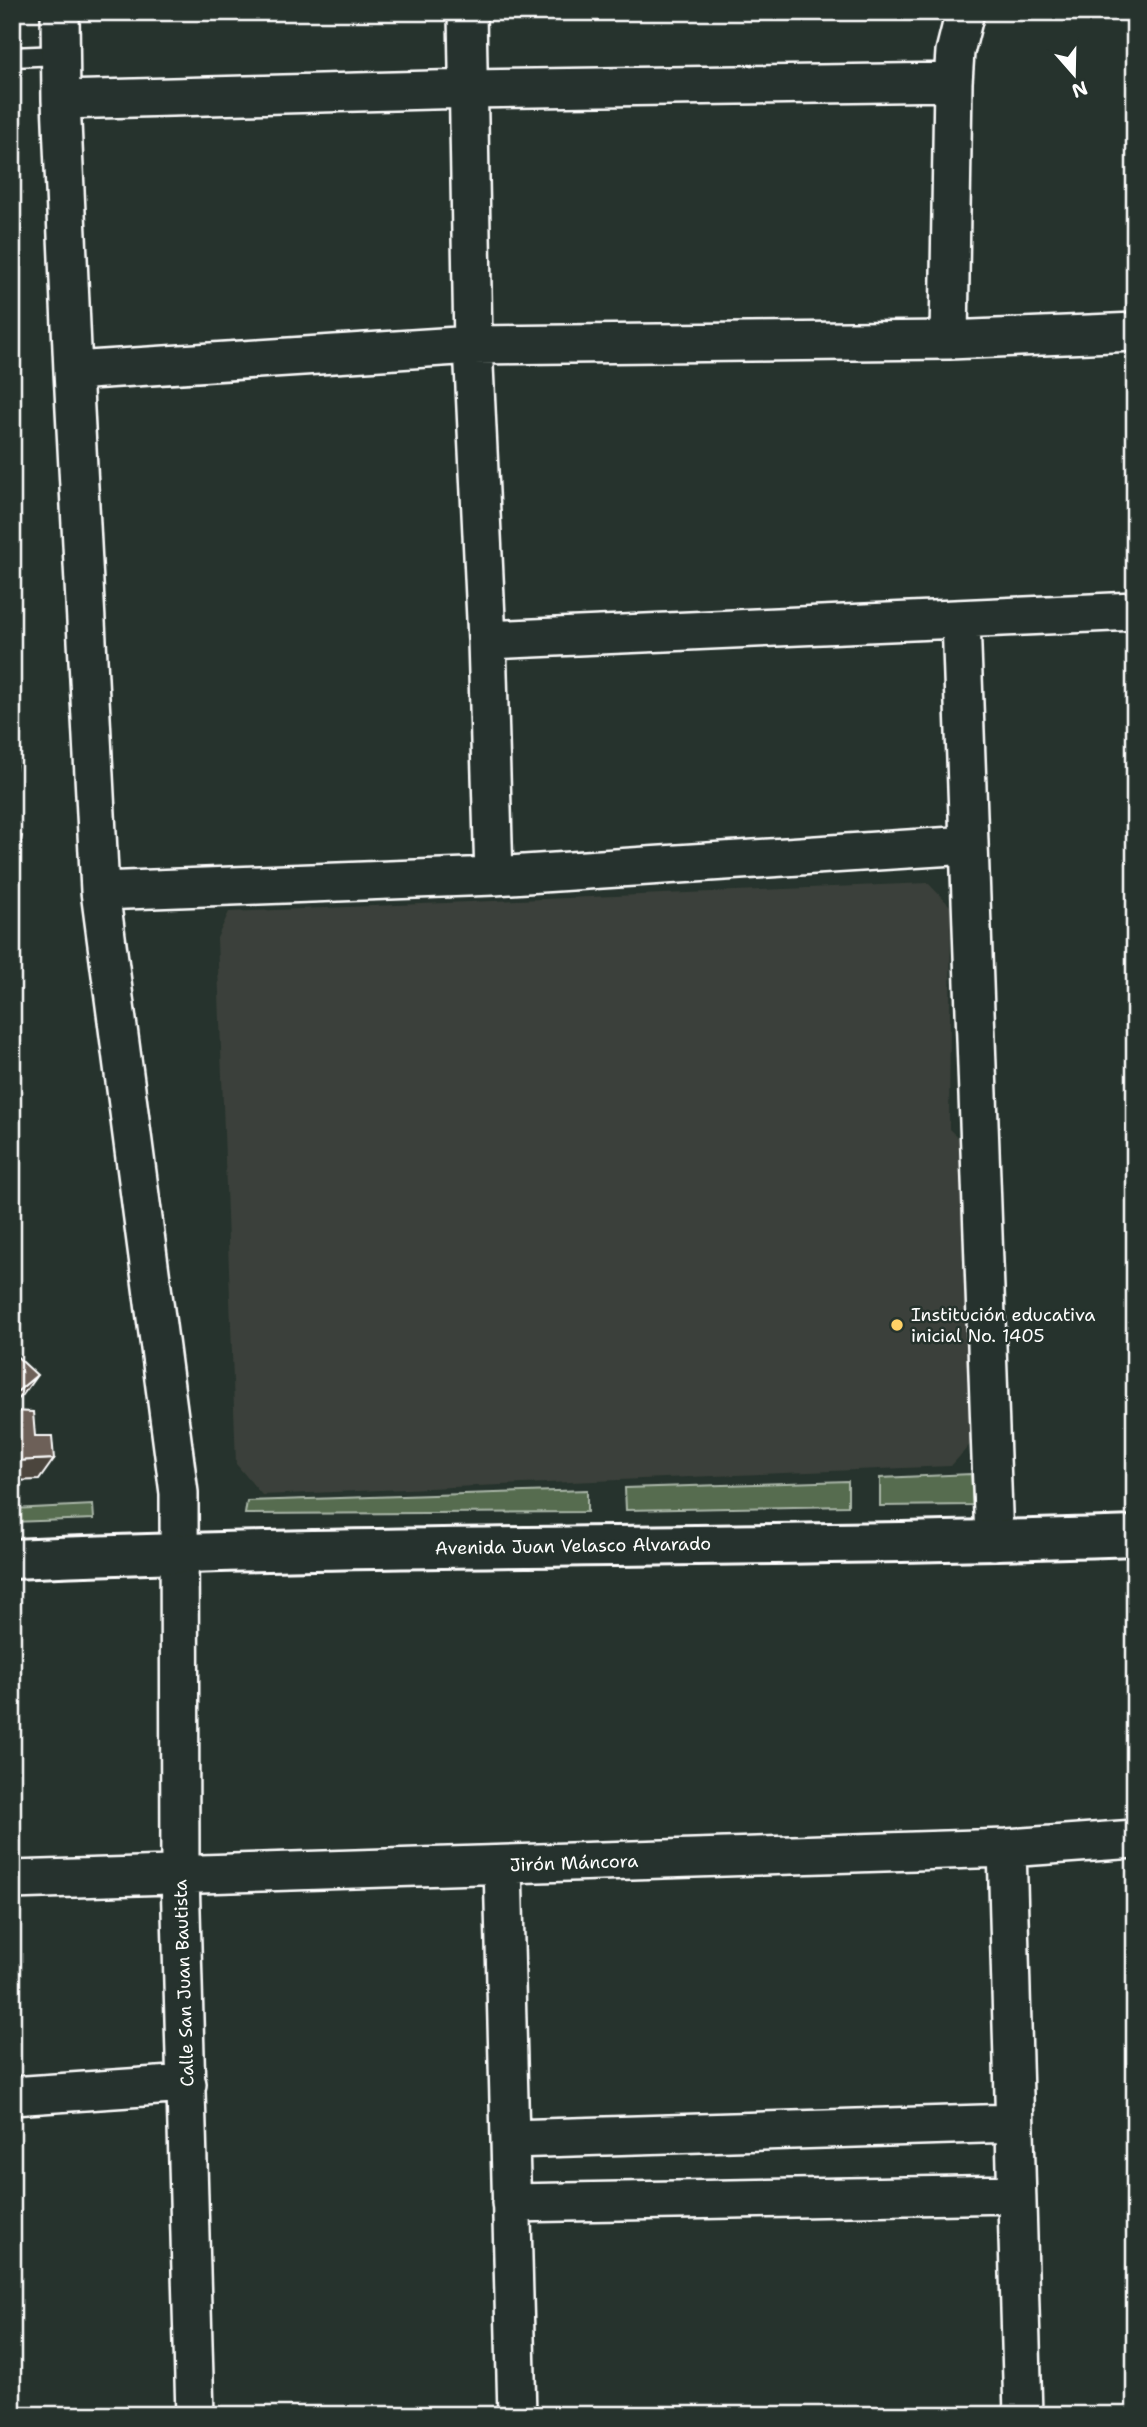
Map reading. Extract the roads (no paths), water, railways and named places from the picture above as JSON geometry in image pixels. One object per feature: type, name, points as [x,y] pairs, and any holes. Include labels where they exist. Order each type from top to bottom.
[{"type":"street","name":"Calle San Juan Bautista","points":[[60,12],[72,371],[100,891],[179,1493],[180,1875],[195,2415]]},
{"type":"street","points":[[467,12],[473,345],[487,640],[494,876]]},
{"type":"street","points":[[949,340],[953,82],[955,52],[965,12]]},
{"type":"street","points":[[61,100],[469,89],[953,82]]},
{"type":"street","points":[[72,371],[473,345],[949,340],[1135,332]]},
{"type":"street","points":[[487,640],[1135,611]]},
{"type":"street","points":[[961,620],[995,1541]]},
{"type":"street","points":[[100,891],[494,876],[969,845]]},
{"type":"street","name":"Avenida Juan Velasco Alvarado","points":[[12,1559],[181,1552],[995,1541],[1135,1536]]},
{"type":"street","name":"Jirón Máncora","points":[[12,1880],[1007,1848],[1135,1839]]},
{"type":"street","points":[[1007,1848],[1023,2415]]},
{"type":"street","points":[[503,1866],[517,2415]]},
{"type":"street","points":[[12,2096],[187,2084]]},
{"type":"street","points":[[510,2139],[1014,2123]]},
{"type":"street","points":[[511,2203],[1016,2194]]},
{"type":"lane","points":[[12,57],[60,55]]},
{"type":"place","name":"Institución educativa inicial No. 1405","points":[[897,1325]]}]
